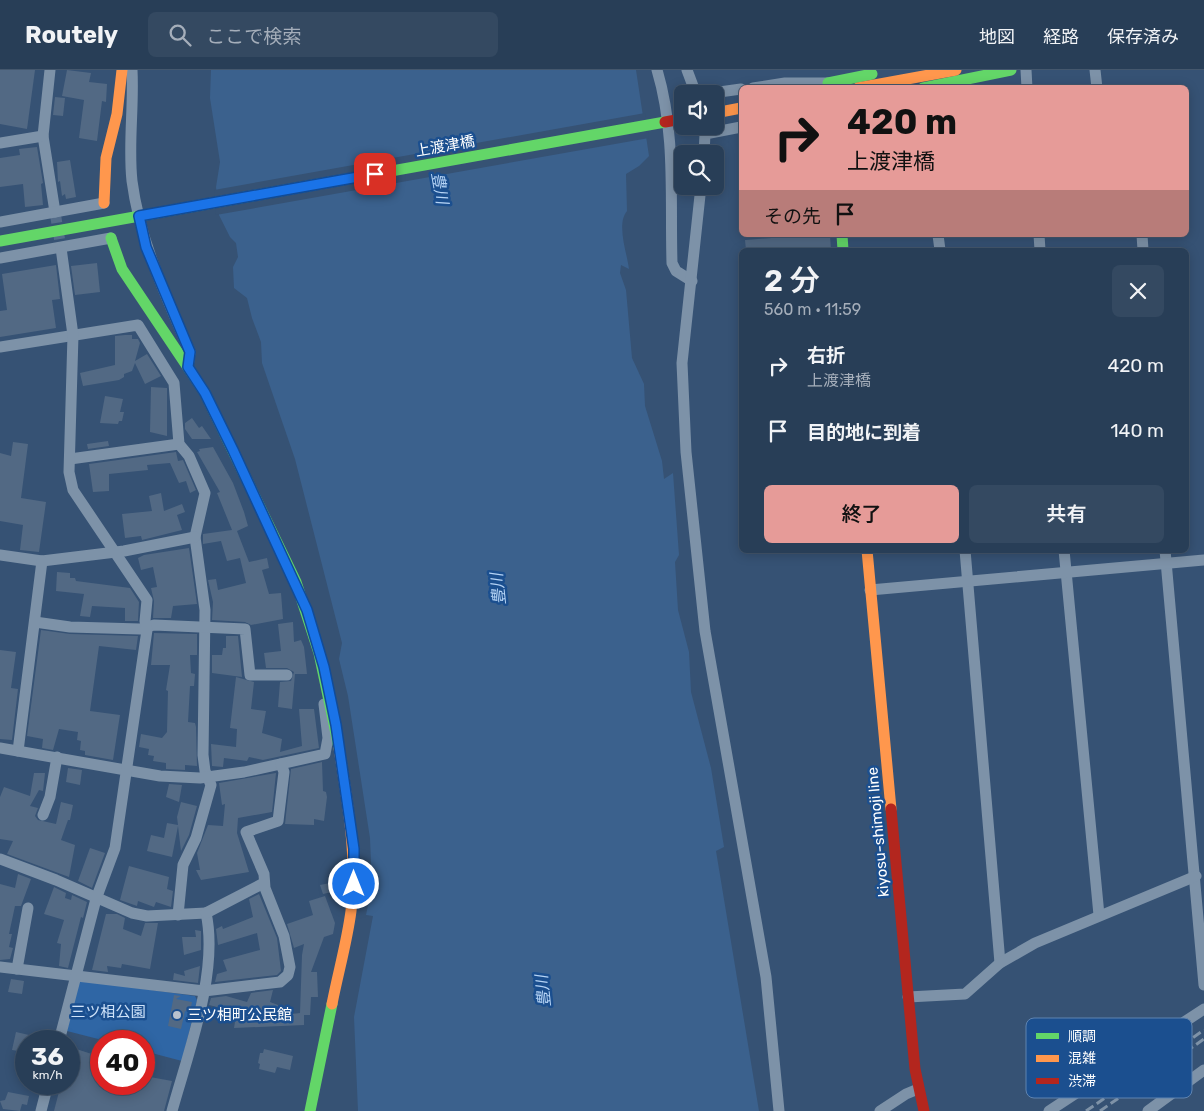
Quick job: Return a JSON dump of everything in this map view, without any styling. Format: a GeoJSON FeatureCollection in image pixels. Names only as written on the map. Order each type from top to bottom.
{"type":"FeatureCollection","features":[{"type":"Feature","properties":{"kind":"main road"},"geometry":{"type":"LineString","coordinates":[[104,202],[106,158],[117,114],[122,70]]}},
{"type":"Feature","properties":{"kind":"main road"},"geometry":{"type":"LineString","coordinates":[[826,70],[828,85],[895,70]]}},
{"type":"Feature","properties":{"kind":"main road"},"geometry":{"type":"LineString","coordinates":[[874,85],[956,70]]}},
{"type":"Feature","properties":{"kind":"main road"},"geometry":{"type":"LineString","coordinates":[[935,85],[1012,70]]}},
{"type":"Feature","properties":{"kind":"main road"},"geometry":{"type":"LineString","coordinates":[[724,111],[739,108]]}},
{"type":"Feature","properties":{"kind":"main road","name":"上渡津橋"},"geometry":{"type":"LineString","coordinates":[[0,241],[674,120]]}},
{"type":"Feature","properties":{"kind":"main road"},"geometry":{"type":"LineString","coordinates":[[111,238],[122,268],[205,393],[296,582],[307,610],[324,667],[336,725],[354,849],[354,884],[351,911],[310,1111]]}},
{"type":"Feature","properties":{"kind":"main road","name":"kiyosu-shimoji line"},"geometry":{"type":"LineString","coordinates":[[867,553],[908,997],[918,1090],[924,1111]]}},
{"type":"Feature","properties":{"kind":"street"},"geometry":{"type":"LineString","coordinates":[[50,70],[43,136],[55,212]]}},
{"type":"Feature","properties":{"kind":"street"},"geometry":{"type":"LineString","coordinates":[[132,70],[132,182],[141,216],[146,247],[190,352],[188,367]]}},
{"type":"Feature","properties":{"kind":"street"},"geometry":{"type":"LineString","coordinates":[[657,70],[663,88],[671,151],[672,263],[676,271],[692,281]]}},
{"type":"Feature","properties":{"kind":"street"},"geometry":{"type":"LineString","coordinates":[[687,70],[693,85]]}},
{"type":"Feature","properties":{"kind":"street"},"geometry":{"type":"LineString","coordinates":[[1026,70],[1027,85]]}},
{"type":"Feature","properties":{"kind":"street"},"geometry":{"type":"LineString","coordinates":[[1095,70],[1097,85]]}},
{"type":"Feature","properties":{"kind":"street"},"geometry":{"type":"LineString","coordinates":[[772,85],[785,83],[828,85]]}},
{"type":"Feature","properties":{"kind":"street"},"geometry":{"type":"LineString","coordinates":[[724,91],[739,89]]}},
{"type":"Feature","properties":{"kind":"street"},"geometry":{"type":"LineString","coordinates":[[704,145],[705,134],[739,127]]}},
{"type":"Feature","properties":{"kind":"street"},"geometry":{"type":"LineString","coordinates":[[0,143],[43,136]]}},
{"type":"Feature","properties":{"kind":"street"},"geometry":{"type":"LineString","coordinates":[[699,195],[692,281],[682,363],[687,462],[705,631],[766,977],[780,1111]]}},
{"type":"Feature","properties":{"kind":"street"},"geometry":{"type":"LineString","coordinates":[[0,222],[104,202]]}},
{"type":"Feature","properties":{"kind":"street"},"geometry":{"type":"LineString","coordinates":[[0,258],[111,238]]}},
{"type":"Feature","properties":{"kind":"street"},"geometry":{"type":"LineString","coordinates":[[61,248],[73,335],[69,472],[73,490],[147,600],[146,626],[115,848],[96,899],[62,1030]]}},
{"type":"Feature","properties":{"kind":"street"},"geometry":{"type":"LineString","coordinates":[[0,347],[138,325],[174,383],[179,444],[189,456],[206,493],[195,537],[206,628],[203,754],[211,785],[196,838],[183,865],[178,915]]}},
{"type":"Feature","properties":{"kind":"street"},"geometry":{"type":"LineString","coordinates":[[70,459],[179,444]]}},
{"type":"Feature","properties":{"kind":"street"},"geometry":{"type":"LineString","coordinates":[[0,555],[42,560],[114,552],[195,537]]}},
{"type":"Feature","properties":{"kind":"street"},"geometry":{"type":"LineString","coordinates":[[965,553],[1000,963]]}},
{"type":"Feature","properties":{"kind":"street"},"geometry":{"type":"LineString","coordinates":[[1064,553],[1099,914]]}},
{"type":"Feature","properties":{"kind":"street"},"geometry":{"type":"LineString","coordinates":[[1165,553],[1196,876],[1204,985]]}},
{"type":"Feature","properties":{"kind":"street"},"geometry":{"type":"LineString","coordinates":[[18,751],[42,560]]}},
{"type":"Feature","properties":{"kind":"street"},"geometry":{"type":"LineString","coordinates":[[870,590],[1204,560]]}},
{"type":"Feature","properties":{"kind":"street"},"geometry":{"type":"LineString","coordinates":[[35,622],[83,628],[140,629],[146,626],[245,629],[250,675],[288,675]]}},
{"type":"Feature","properties":{"kind":"street"},"geometry":{"type":"LineString","coordinates":[[0,748],[160,776],[208,778],[321,755],[328,749],[321,680],[324,667]]}},
{"type":"Feature","properties":{"kind":"street"},"geometry":{"type":"LineString","coordinates":[[44,815],[50,797],[57,757]]}},
{"type":"Feature","properties":{"kind":"street"},"geometry":{"type":"LineString","coordinates":[[0,967],[204,991],[280,982],[288,975],[290,967],[284,936],[264,883],[264,874],[246,832],[278,821],[284,772],[281,764]]}},
{"type":"Feature","properties":{"kind":"street"},"geometry":{"type":"LineString","coordinates":[[0,859],[56,880],[132,913],[147,916],[206,913],[264,883]]}},
{"type":"Feature","properties":{"kind":"street"},"geometry":{"type":"LineString","coordinates":[[908,997],[965,994],[1000,963],[1035,943],[1099,914],[1196,876]]}},
{"type":"Feature","properties":{"kind":"street"},"geometry":{"type":"LineString","coordinates":[[17,969],[28,908]]}},
{"type":"Feature","properties":{"kind":"street"},"geometry":{"type":"LineString","coordinates":[[172,1111],[204,991],[210,961],[210,938],[206,913]]}},
{"type":"Feature","properties":{"kind":"street"},"geometry":{"type":"LineString","coordinates":[[1190,1018],[1204,1009]]}},
{"type":"Feature","properties":{"kind":"street"},"geometry":{"type":"LineString","coordinates":[[1192,1079],[1204,1070]]}},
{"type":"Feature","properties":{"kind":"street"},"geometry":{"type":"LineString","coordinates":[[880,1111],[906,1094],[918,1090]]}},
{"type":"Feature","properties":{"kind":"street"},"geometry":{"type":"LineString","coordinates":[[41,1111],[45,1095]]}},
{"type":"Feature","properties":{"kind":"street"},"geometry":{"type":"LineString","coordinates":[[1049,1111],[1069,1098]]}},
{"type":"Feature","properties":{"kind":"street"},"geometry":{"type":"LineString","coordinates":[[1148,1111],[1166,1098]]}},
{"type":"Feature","properties":{"kind":"green space","name":"三ツ相公園"},"geometry":{"type":"Polygon","coordinates":[[[79,980],[195,996],[197,1000],[182,1061],[155,1054],[155,1030],[90,1030],[90,1037],[80,1034],[80,1030],[67,1030],[79,980]]]}},
{"type":"Feature","properties":{"kind":"water","name":"豊川"},"geometry":{"type":"Polygon","coordinates":[[[211,70],[636,70],[649,156],[639,166],[626,174],[627,211],[622,223],[622,231],[629,269],[621,265],[620,273],[626,290],[632,358],[644,384],[645,406],[662,461],[664,479],[673,473],[679,555],[675,562],[678,610],[689,652],[691,692],[711,768],[724,847],[716,851],[759,1111],[358,1111],[354,1017],[373,916],[366,915],[372,886],[370,838],[348,696],[339,659],[342,643],[295,459],[262,363],[261,342],[247,298],[234,288],[233,267],[238,257],[236,243],[230,237],[219,215],[216,187],[220,162],[210,98],[211,70]]]}},
{"type":"Feature","properties":{"kind":"pier"},"geometry":{"type":"Polygon","coordinates":[[[645,113],[649,138],[216,215],[214,190],[645,113]]]}},
{"type":"Feature","properties":{"kind":"building"},"geometry":{"type":"Polygon","coordinates":[[[0,70],[35,70],[27,129],[0,124],[0,70]]]}},
{"type":"Feature","properties":{"kind":"building"},"geometry":{"type":"Polygon","coordinates":[[[67,70],[91,73],[89,82],[107,84],[106,102],[102,101],[97,141],[79,138],[84,100],[62,96],[67,70]]]}},
{"type":"Feature","properties":{"kind":"building"},"geometry":{"type":"Polygon","coordinates":[[[55,97],[65,98],[63,116],[53,115],[55,97]]]}},
{"type":"Feature","properties":{"kind":"building"},"geometry":{"type":"Polygon","coordinates":[[[37,147],[43,183],[41,184],[43,205],[25,207],[23,184],[0,187],[0,158],[20,155],[19,149],[37,147]]]}},
{"type":"Feature","properties":{"kind":"building"},"geometry":{"type":"Polygon","coordinates":[[[70,160],[76,197],[66,199],[65,194],[62,196],[60,181],[58,182],[57,162],[70,160]]]}},
{"type":"Feature","properties":{"kind":"building"},"geometry":{"type":"Polygon","coordinates":[[[785,237],[830,237],[831,248],[746,248],[745,240],[785,237]]]}},
{"type":"Feature","properties":{"kind":"building"},"geometry":{"type":"Polygon","coordinates":[[[97,263],[100,292],[75,295],[71,266],[97,263]]]}},
{"type":"Feature","properties":{"kind":"building"},"geometry":{"type":"Polygon","coordinates":[[[56,265],[60,299],[52,300],[56,328],[0,337],[0,311],[7,310],[2,274],[56,265]]]}},
{"type":"Feature","properties":{"kind":"building"},"geometry":{"type":"Polygon","coordinates":[[[132,335],[132,339],[138,339],[140,343],[135,361],[147,354],[161,376],[145,384],[135,363],[132,371],[124,374],[124,377],[119,380],[83,386],[80,373],[115,365],[115,336],[132,335]]]}},
{"type":"Feature","properties":{"kind":"building"},"geometry":{"type":"Polygon","coordinates":[[[151,387],[167,388],[167,436],[150,432],[151,387]]]}},
{"type":"Feature","properties":{"kind":"building"},"geometry":{"type":"Polygon","coordinates":[[[105,396],[123,399],[120,412],[124,412],[122,421],[119,421],[118,424],[100,423],[105,396]]]}},
{"type":"Feature","properties":{"kind":"building"},"geometry":{"type":"Polygon","coordinates":[[[192,418],[199,428],[202,426],[211,439],[192,439],[185,429],[185,423],[192,418]]]}},
{"type":"Feature","properties":{"kind":"building"},"geometry":{"type":"Polygon","coordinates":[[[108,441],[109,446],[88,449],[87,444],[108,441]]]}},
{"type":"Feature","properties":{"kind":"building"},"geometry":{"type":"Polygon","coordinates":[[[13,442],[28,444],[21,498],[46,502],[39,552],[20,550],[23,525],[0,521],[0,453],[11,456],[13,442]]]}},
{"type":"Feature","properties":{"kind":"building"},"geometry":{"type":"Polygon","coordinates":[[[213,447],[233,483],[244,512],[248,526],[237,531],[249,562],[267,558],[269,568],[262,570],[269,594],[281,593],[283,619],[251,625],[245,622],[212,620],[213,602],[208,580],[216,579],[218,590],[246,583],[240,558],[227,561],[221,541],[203,544],[203,534],[232,530],[217,493],[220,492],[197,452],[200,451],[199,449],[213,447]]]}},
{"type":"Feature","properties":{"kind":"building"},"geometry":{"type":"Polygon","coordinates":[[[176,452],[178,461],[183,460],[196,490],[190,493],[186,481],[179,483],[170,463],[147,465],[148,470],[109,474],[109,491],[93,492],[89,464],[176,452]]]}},
{"type":"Feature","properties":{"kind":"building"},"geometry":{"type":"Polygon","coordinates":[[[161,493],[164,511],[182,504],[185,512],[177,515],[182,530],[142,540],[141,536],[125,538],[122,514],[152,511],[149,496],[161,493]]]}},
{"type":"Feature","properties":{"kind":"building"},"geometry":{"type":"Polygon","coordinates":[[[189,548],[197,604],[173,606],[171,618],[153,618],[154,601],[151,588],[157,587],[153,567],[141,570],[138,558],[144,555],[189,548]]]}},
{"type":"Feature","properties":{"kind":"building"},"geometry":{"type":"Polygon","coordinates":[[[57,572],[70,573],[70,578],[75,578],[76,581],[130,588],[139,602],[138,621],[125,621],[125,608],[92,606],[90,617],[80,616],[84,594],[56,591],[57,572]]]}},
{"type":"Feature","properties":{"kind":"building"},"geometry":{"type":"Polygon","coordinates":[[[293,622],[294,642],[301,640],[304,647],[307,674],[295,674],[292,709],[278,707],[280,682],[291,681],[294,672],[287,668],[266,668],[264,653],[281,651],[278,624],[293,622]]]}},
{"type":"Feature","properties":{"kind":"building"},"geometry":{"type":"Polygon","coordinates":[[[41,630],[70,634],[138,636],[136,650],[99,646],[90,711],[120,715],[113,760],[85,755],[85,751],[80,750],[81,741],[77,740],[78,732],[59,729],[53,750],[42,748],[43,739],[27,736],[41,630]]]}},
{"type":"Feature","properties":{"kind":"building"},"geometry":{"type":"Polygon","coordinates":[[[154,633],[197,634],[197,655],[190,655],[191,673],[195,674],[194,686],[190,686],[188,722],[195,723],[196,727],[197,766],[185,765],[185,770],[166,769],[166,763],[153,761],[154,756],[148,755],[149,749],[139,747],[141,734],[162,738],[167,732],[168,691],[166,690],[170,665],[151,665],[154,633]]]}},
{"type":"Feature","properties":{"kind":"building"},"geometry":{"type":"Polygon","coordinates":[[[226,636],[238,636],[242,677],[212,673],[212,655],[222,655],[223,648],[226,648],[226,636]]]}},
{"type":"Feature","properties":{"kind":"building"},"geometry":{"type":"Polygon","coordinates":[[[0,650],[16,652],[11,688],[18,689],[12,740],[0,739],[0,650]]]}},
{"type":"Feature","properties":{"kind":"building"},"geometry":{"type":"Polygon","coordinates":[[[236,677],[254,682],[251,709],[266,711],[262,733],[282,739],[280,752],[302,746],[299,709],[314,709],[319,748],[263,760],[249,757],[247,761],[224,758],[223,767],[212,766],[211,744],[236,747],[237,729],[230,728],[236,677]]]}},
{"type":"Feature","properties":{"kind":"building"},"geometry":{"type":"Polygon","coordinates":[[[322,762],[323,791],[326,792],[327,797],[324,821],[314,819],[314,825],[285,824],[291,769],[322,762]]]}},
{"type":"Feature","properties":{"kind":"building"},"geometry":{"type":"Polygon","coordinates":[[[68,768],[82,770],[80,785],[66,782],[68,768]]]}},
{"type":"Feature","properties":{"kind":"building"},"geometry":{"type":"Polygon","coordinates":[[[34,773],[45,773],[43,791],[39,790],[30,806],[38,808],[35,816],[38,820],[56,824],[61,802],[73,805],[70,820],[68,820],[61,840],[75,845],[69,877],[7,854],[13,841],[0,839],[0,797],[4,787],[30,796],[34,773]]]}},
{"type":"Feature","properties":{"kind":"building"},"geometry":{"type":"Polygon","coordinates":[[[276,773],[272,812],[238,818],[237,833],[249,872],[201,880],[196,870],[200,870],[197,853],[208,825],[223,826],[225,804],[222,805],[219,783],[276,773]]]}},
{"type":"Feature","properties":{"kind":"building"},"geometry":{"type":"Polygon","coordinates":[[[169,784],[182,785],[179,802],[166,797],[169,784]]]}},
{"type":"Feature","properties":{"kind":"building"},"geometry":{"type":"Polygon","coordinates":[[[181,802],[197,806],[189,835],[181,851],[178,826],[172,857],[147,851],[151,835],[164,838],[167,823],[178,825],[177,817],[181,802]]]}},
{"type":"Feature","properties":{"kind":"building"},"geometry":{"type":"Polygon","coordinates":[[[90,848],[105,853],[92,888],[78,881],[90,848]]]}},
{"type":"Feature","properties":{"kind":"building"},"geometry":{"type":"Polygon","coordinates":[[[129,866],[169,877],[167,889],[173,891],[171,907],[156,902],[154,907],[138,901],[137,906],[120,900],[129,866]]]}},
{"type":"Feature","properties":{"kind":"building"},"geometry":{"type":"Polygon","coordinates":[[[18,874],[31,879],[21,906],[15,906],[9,934],[12,934],[9,947],[13,948],[10,959],[0,960],[0,884],[15,888],[18,874]]]}},
{"type":"Feature","properties":{"kind":"building"},"geometry":{"type":"Polygon","coordinates":[[[330,883],[332,892],[323,894],[320,885],[330,883]]]}},
{"type":"Feature","properties":{"kind":"building"},"geometry":{"type":"Polygon","coordinates":[[[54,887],[66,893],[65,898],[71,900],[72,895],[87,902],[83,918],[81,917],[68,968],[59,966],[61,944],[57,943],[64,920],[44,914],[54,887]]]}},
{"type":"Feature","properties":{"kind":"building"},"geometry":{"type":"Polygon","coordinates":[[[259,894],[277,938],[281,971],[277,975],[215,982],[217,974],[227,971],[223,960],[260,950],[257,933],[218,945],[216,929],[222,926],[223,929],[253,917],[249,899],[259,894]]]}},
{"type":"Feature","properties":{"kind":"building"},"geometry":{"type":"Polygon","coordinates":[[[325,896],[335,923],[333,934],[324,937],[311,972],[317,972],[318,997],[311,997],[310,1015],[304,1015],[304,1025],[234,1028],[235,1022],[226,1021],[227,1017],[220,1015],[221,1008],[209,1005],[211,998],[226,996],[247,1002],[251,993],[273,990],[270,1002],[278,1005],[275,1016],[300,1013],[304,944],[294,948],[287,924],[313,915],[309,901],[325,896]]]}},
{"type":"Feature","properties":{"kind":"building"},"geometry":{"type":"Polygon","coordinates":[[[106,914],[117,914],[125,918],[123,929],[141,936],[145,923],[158,923],[150,969],[122,964],[121,968],[107,966],[108,972],[92,970],[106,914]]]}},
{"type":"Feature","properties":{"kind":"building"},"geometry":{"type":"Polygon","coordinates":[[[195,930],[201,931],[201,950],[184,955],[182,937],[196,937],[195,930]]]}},
{"type":"Feature","properties":{"kind":"building"},"geometry":{"type":"Polygon","coordinates":[[[200,966],[198,983],[173,980],[174,973],[185,976],[184,971],[200,966]]]}},
{"type":"Feature","properties":{"kind":"building"},"geometry":{"type":"Polygon","coordinates":[[[11,979],[24,981],[22,994],[8,992],[11,979]]]}},
{"type":"Feature","properties":{"kind":"building","name":"三ツ相町公民館"},"geometry":{"type":"Polygon","coordinates":[[[174,995],[181,996],[176,999],[192,1002],[190,1012],[185,1011],[181,1029],[168,1026],[174,995]]]}},
{"type":"Feature","properties":{"kind":"building"},"geometry":{"type":"Polygon","coordinates":[[[15,1036],[15,1050],[12,1050],[15,1036]]]}},
{"type":"Feature","properties":{"kind":"building"},"geometry":{"type":"Polygon","coordinates":[[[264,1049],[293,1056],[290,1070],[277,1067],[275,1073],[259,1069],[260,1053],[263,1053],[264,1049]]]}},
{"type":"Feature","properties":{"kind":"building"},"geometry":{"type":"Polygon","coordinates":[[[80,1050],[90,1053],[90,1095],[155,1095],[155,1078],[172,1081],[164,1111],[54,1111],[58,1095],[80,1095],[80,1050]]]}},
{"type":"Feature","properties":{"kind":"building"},"geometry":{"type":"Polygon","coordinates":[[[8,1092],[15,1093],[15,1095],[29,1096],[27,1105],[22,1104],[20,1111],[3,1109],[0,1101],[5,1100],[8,1092]]]}},
{"type":"Feature","properties":{"kind":"tunnel"},"geometry":{"type":"LineString","coordinates":[[55,212],[61,248]]}},
{"type":"Feature","properties":{"kind":"railway"},"geometry":{"type":"LineString","coordinates":[[1192,1038],[1204,1030]]}},
{"type":"Feature","properties":{"kind":"railway"},"geometry":{"type":"LineString","coordinates":[[1192,1047],[1204,1039]]}},
{"type":"Feature","properties":{"kind":"railway"},"geometry":{"type":"LineString","coordinates":[[1086,1111],[1105,1098]]}},
{"type":"Feature","properties":{"kind":"railway"},"geometry":{"type":"LineString","coordinates":[[1100,1111],[1119,1098]]}},
{"type":"Feature","properties":{"kind":"traffic: fast"},"geometry":{"type":"LineString","coordinates":[[938,85],[1011,70]]}},
{"type":"Feature","properties":{"kind":"traffic: fast"},"geometry":{"type":"LineString","coordinates":[[828,83],[872,74]]}},
{"type":"Feature","properties":{"kind":"traffic: fast"},"geometry":{"type":"LineString","coordinates":[[0,241],[665,122]]}},
{"type":"Feature","properties":{"kind":"traffic: fast"},"geometry":{"type":"LineString","coordinates":[[842,237],[843,248]]}},
{"type":"Feature","properties":{"kind":"traffic: fast"},"geometry":{"type":"LineString","coordinates":[[111,238],[122,269],[205,393],[296,582],[319,653],[339,748]]}},
{"type":"Feature","properties":{"kind":"traffic: fast"},"geometry":{"type":"LineString","coordinates":[[310,1111],[332,1004]]}},
{"type":"Feature","properties":{"kind":"traffic: slow"},"geometry":{"type":"LineString","coordinates":[[104,203],[106,158],[117,114],[122,70]]}},
{"type":"Feature","properties":{"kind":"traffic: slow"},"geometry":{"type":"LineString","coordinates":[[874,85],[956,70]]}},
{"type":"Feature","properties":{"kind":"traffic: slow"},"geometry":{"type":"LineString","coordinates":[[724,111],[739,108]]}},
{"type":"Feature","properties":{"kind":"traffic: slow"},"geometry":{"type":"LineString","coordinates":[[867,553],[891,809]]}},
{"type":"Feature","properties":{"kind":"traffic: slow"},"geometry":{"type":"LineString","coordinates":[[332,1004],[347,934],[353,891],[351,829],[339,748]]}},
{"type":"Feature","properties":{"kind":"traffic: jam"},"geometry":{"type":"LineString","coordinates":[[665,122],[674,120]]}},
{"type":"Feature","properties":{"kind":"traffic: jam"},"geometry":{"type":"LineString","coordinates":[[891,809],[915,1069],[924,1111]]}},
{"type":"Feature","properties":{"kind":"place","name":"三ツ相町公民館"},"geometry":{"type":"Point","coordinates":[177,1015]}},
{"type":"Feature","properties":{"kind":"route"},"geometry":{"type":"LineString","coordinates":[[354,884],[354,849],[336,725],[324,667],[307,610],[296,582],[233,450],[205,393],[188,367],[190,352],[146,247],[139,216],[375,174]]}}]}
